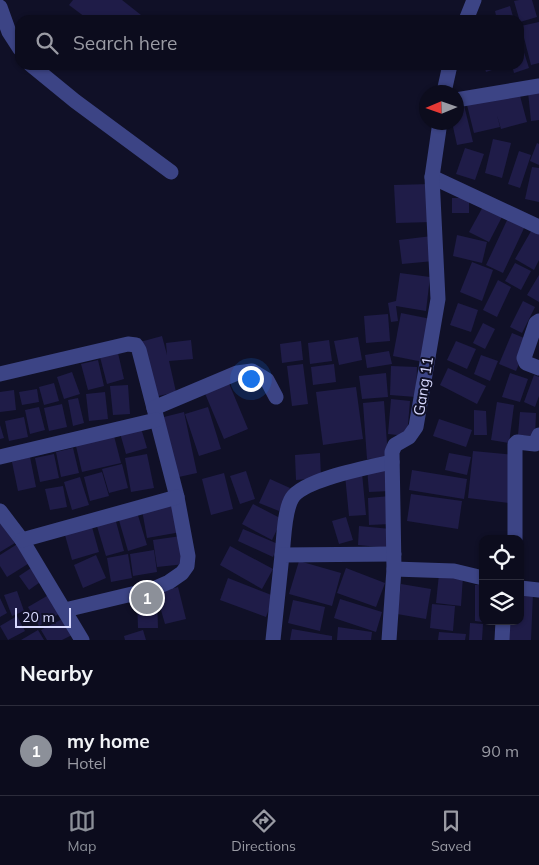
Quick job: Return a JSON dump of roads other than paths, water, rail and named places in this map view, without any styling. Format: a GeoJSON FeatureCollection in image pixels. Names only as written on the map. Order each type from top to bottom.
{"type":"FeatureCollection","features":[{"type":"Feature","properties":{"kind":"street"},"geometry":{"type":"LineString","coordinates":[[468,15],[473,2]]}},
{"type":"Feature","properties":{"kind":"street"},"geometry":{"type":"LineString","coordinates":[[0,7],[9,32],[15,42]]}},
{"type":"Feature","properties":{"kind":"street"},"geometry":{"type":"LineString","coordinates":[[37,70],[75,101],[171,172]]}},
{"type":"Feature","properties":{"kind":"street"},"geometry":{"type":"LineString","coordinates":[[446,85],[449,70]]}},
{"type":"Feature","properties":{"kind":"street"},"geometry":{"type":"LineString","coordinates":[[464,99],[539,86]]}},
{"type":"Feature","properties":{"kind":"street","name":"Gang 11"},"geometry":{"type":"LineString","coordinates":[[389,640],[394,562],[392,462],[395,446],[409,437],[416,428],[438,299],[432,177],[439,130]]}},
{"type":"Feature","properties":{"kind":"street"},"geometry":{"type":"LineString","coordinates":[[432,177],[539,227]]}},
{"type":"Feature","properties":{"kind":"street"},"geometry":{"type":"LineString","coordinates":[[539,321],[536,323],[524,358],[526,363],[539,368]]}},
{"type":"Feature","properties":{"kind":"street"},"geometry":{"type":"LineString","coordinates":[[0,374],[128,344],[136,345],[139,350],[177,497],[188,556],[186,566],[182,573],[169,582],[153,589],[65,610]]}},
{"type":"Feature","properties":{"kind":"street"},"geometry":{"type":"LineString","coordinates":[[0,457],[155,414],[237,373],[252,371],[267,380],[276,397]]}},
{"type":"Feature","properties":{"kind":"street"},"geometry":{"type":"LineString","coordinates":[[515,535],[515,444],[517,442],[535,444],[539,435]]}},
{"type":"Feature","properties":{"kind":"street"},"geometry":{"type":"LineString","coordinates":[[273,640],[288,507],[292,497],[300,490],[337,475],[392,462]]}},
{"type":"Feature","properties":{"kind":"street"},"geometry":{"type":"LineString","coordinates":[[22,540],[177,497]]}},
{"type":"Feature","properties":{"kind":"street"},"geometry":{"type":"LineString","coordinates":[[0,511],[22,540],[82,640]]}},
{"type":"Feature","properties":{"kind":"street"},"geometry":{"type":"LineString","coordinates":[[282,555],[394,562],[454,571],[479,577]]}},
{"type":"Feature","properties":{"kind":"street"},"geometry":{"type":"LineString","coordinates":[[524,588],[539,590]]}},
{"type":"Feature","properties":{"kind":"street"},"geometry":{"type":"LineString","coordinates":[[502,640],[503,625]]}},
{"type":"Feature","properties":{"kind":"place","name":"my home"},"geometry":{"type":"Point","coordinates":[147,598]}}]}
